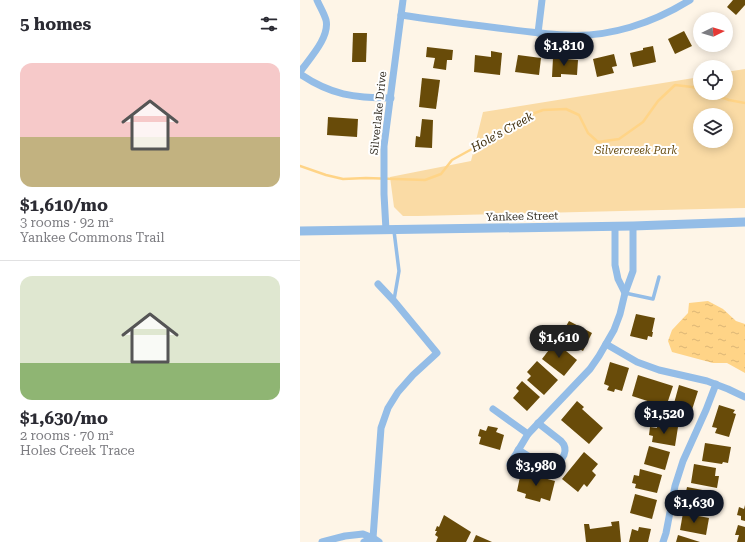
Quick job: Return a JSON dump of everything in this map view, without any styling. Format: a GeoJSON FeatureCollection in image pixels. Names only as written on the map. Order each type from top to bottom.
{"type":"FeatureCollection","features":[{"type":"Feature","properties":{"kind":"street"},"geometry":{"type":"LineString","coordinates":[[317,0],[325,16],[325,34],[300,73],[310,81],[341,94],[355,97],[391,98]]}},
{"type":"Feature","properties":{"kind":"street","name":"Silverlake Drive"},"geometry":{"type":"LineString","coordinates":[[390,230],[384,190],[384,146],[403,0]]}},
{"type":"Feature","properties":{"kind":"street"},"geometry":{"type":"LineString","coordinates":[[538,33],[542,0]]}},
{"type":"Feature","properties":{"kind":"street"},"geometry":{"type":"LineString","coordinates":[[401,15],[566,36],[620,30],[654,19],[676,9],[690,0]]}},
{"type":"Feature","properties":{"kind":"street","name":"Yankee Street"},"geometry":{"type":"LineString","coordinates":[[300,232],[633,226],[745,222]]}},
{"type":"Feature","properties":{"kind":"street"},"geometry":{"type":"LineString","coordinates":[[615,226],[615,265],[618,279],[625,293]]}},
{"type":"Feature","properties":{"kind":"street"},"geometry":{"type":"LineString","coordinates":[[510,464],[528,434],[590,369],[614,330],[633,271],[633,226]]}},
{"type":"Feature","properties":{"kind":"street"},"geometry":{"type":"LineString","coordinates":[[376,540],[381,428],[388,408],[398,392],[413,375],[437,353],[378,284]]}},
{"type":"Feature","properties":{"kind":"street"},"geometry":{"type":"LineString","coordinates":[[606,344],[637,362],[649,367],[716,384],[745,398]]}},
{"type":"Feature","properties":{"kind":"street"},"geometry":{"type":"LineString","coordinates":[[663,542],[673,494],[683,461],[716,384]]}},
{"type":"Feature","properties":{"kind":"street"},"geometry":{"type":"LineString","coordinates":[[493,409],[528,434]]}},
{"type":"Feature","properties":{"kind":"street"},"geometry":{"type":"LineString","coordinates":[[518,450],[546,467],[558,464],[564,455],[564,444],[538,423]]}},
{"type":"Feature","properties":{"kind":"street"},"geometry":{"type":"LineString","coordinates":[[322,542],[345,536],[363,534],[376,540]]}},
{"type":"Feature","properties":{"kind":"street"},"geometry":{"type":"LineString","coordinates":[[364,542],[376,540]]}},
{"type":"Feature","properties":{"kind":"lane"},"geometry":{"type":"LineString","coordinates":[[390,230],[398,271],[394,301]]}},
{"type":"Feature","properties":{"kind":"lane"},"geometry":{"type":"LineString","coordinates":[[625,293],[653,299],[659,277]]}},
{"type":"Feature","properties":{"kind":"green space","name":"Silvercreek Park"},"geometry":{"type":"Polygon","coordinates":[[[745,69],[745,208],[403,216],[394,207],[390,177],[471,161],[483,112],[693,78],[693,100],[733,100],[733,71],[745,69]]]}},
{"type":"Feature","properties":{"kind":"water"},"geometry":{"type":"Polygon","coordinates":[[[708,301],[723,309],[736,321],[745,324],[745,373],[727,363],[713,363],[672,352],[668,341],[672,330],[688,313],[689,303],[708,301]]]}},
{"type":"Feature","properties":{"kind":"building"},"geometry":{"type":"Polygon","coordinates":[[[733,0],[745,0],[745,5],[736,15],[727,7],[733,0]]]}},
{"type":"Feature","properties":{"kind":"building"},"geometry":{"type":"Polygon","coordinates":[[[684,31],[692,46],[675,54],[668,39],[684,31]]]}},
{"type":"Feature","properties":{"kind":"building"},"geometry":{"type":"Polygon","coordinates":[[[353,33],[367,33],[366,62],[352,62],[353,33]]]}},
{"type":"Feature","properties":{"kind":"building"},"geometry":{"type":"Polygon","coordinates":[[[653,46],[656,62],[633,67],[630,53],[653,46]]]}},
{"type":"Feature","properties":{"kind":"building"},"geometry":{"type":"Polygon","coordinates":[[[427,47],[453,50],[452,60],[447,60],[446,70],[433,68],[435,58],[426,57],[427,47]]]}},
{"type":"Feature","properties":{"kind":"building"},"geometry":{"type":"Polygon","coordinates":[[[491,51],[502,53],[500,75],[474,72],[475,55],[491,57],[491,51]]]}},
{"type":"Feature","properties":{"kind":"building"},"geometry":{"type":"Polygon","coordinates":[[[614,54],[617,66],[612,67],[614,73],[597,77],[593,59],[614,54]]]}},
{"type":"Feature","properties":{"kind":"building"},"geometry":{"type":"Polygon","coordinates":[[[518,55],[541,58],[539,75],[515,72],[518,55]]]}},
{"type":"Feature","properties":{"kind":"building"},"geometry":{"type":"Polygon","coordinates":[[[553,58],[578,60],[577,75],[561,74],[561,77],[552,77],[553,58]]]}},
{"type":"Feature","properties":{"kind":"building"},"geometry":{"type":"Polygon","coordinates":[[[422,78],[440,80],[436,109],[419,107],[422,78]]]}},
{"type":"Feature","properties":{"kind":"building"},"geometry":{"type":"Polygon","coordinates":[[[328,117],[358,119],[357,137],[327,135],[328,117]]]}},
{"type":"Feature","properties":{"kind":"building"},"geometry":{"type":"Polygon","coordinates":[[[422,119],[433,120],[432,148],[415,147],[416,136],[420,137],[422,119]]]}},
{"type":"Feature","properties":{"kind":"building"},"geometry":{"type":"Polygon","coordinates":[[[636,314],[655,318],[652,337],[648,336],[647,340],[630,336],[636,314]]]}},
{"type":"Feature","properties":{"kind":"building"},"geometry":{"type":"Polygon","coordinates":[[[569,321],[592,333],[583,351],[563,340],[566,335],[562,333],[569,321]]]}},
{"type":"Feature","properties":{"kind":"building"},"geometry":{"type":"Polygon","coordinates":[[[555,342],[577,360],[564,376],[542,359],[555,342]]]}},
{"type":"Feature","properties":{"kind":"building"},"geometry":{"type":"Polygon","coordinates":[[[537,361],[558,380],[544,395],[527,380],[531,376],[527,372],[537,361]]]}},
{"type":"Feature","properties":{"kind":"building"},"geometry":{"type":"Polygon","coordinates":[[[610,362],[629,368],[622,391],[615,389],[614,392],[607,390],[609,386],[604,384],[610,362]]]}},
{"type":"Feature","properties":{"kind":"building"},"geometry":{"type":"Polygon","coordinates":[[[638,375],[673,386],[666,407],[632,396],[638,375]]]}},
{"type":"Feature","properties":{"kind":"building"},"geometry":{"type":"Polygon","coordinates":[[[522,381],[540,397],[527,411],[513,398],[519,391],[516,388],[522,381]]]}},
{"type":"Feature","properties":{"kind":"building"},"geometry":{"type":"Polygon","coordinates":[[[679,385],[698,391],[690,416],[684,414],[685,410],[673,407],[679,385]]]}},
{"type":"Feature","properties":{"kind":"building"},"geometry":{"type":"Polygon","coordinates":[[[577,401],[584,407],[582,409],[603,428],[589,444],[561,420],[577,401]]]}},
{"type":"Feature","properties":{"kind":"building"},"geometry":{"type":"Polygon","coordinates":[[[719,405],[735,410],[733,413],[736,414],[729,437],[715,433],[717,428],[712,427],[719,405]]]}},
{"type":"Feature","properties":{"kind":"building"},"geometry":{"type":"Polygon","coordinates":[[[657,424],[678,427],[675,446],[652,442],[653,436],[649,435],[650,427],[657,428],[657,424]]]}},
{"type":"Feature","properties":{"kind":"building"},"geometry":{"type":"Polygon","coordinates":[[[488,426],[498,428],[496,432],[504,435],[500,450],[479,444],[481,437],[478,436],[480,429],[486,431],[488,426]]]}},
{"type":"Feature","properties":{"kind":"building"},"geometry":{"type":"Polygon","coordinates":[[[705,443],[731,447],[728,463],[723,462],[722,464],[702,461],[705,443]]]}},
{"type":"Feature","properties":{"kind":"building"},"geometry":{"type":"Polygon","coordinates":[[[649,446],[670,452],[665,470],[644,464],[649,446]]]}},
{"type":"Feature","properties":{"kind":"building"},"geometry":{"type":"Polygon","coordinates":[[[584,452],[598,464],[592,471],[596,475],[587,487],[584,484],[578,492],[562,479],[584,452]]]}},
{"type":"Feature","properties":{"kind":"building"},"geometry":{"type":"Polygon","coordinates":[[[694,464],[716,468],[715,476],[719,476],[717,488],[691,483],[694,464]]]}},
{"type":"Feature","properties":{"kind":"building"},"geometry":{"type":"Polygon","coordinates":[[[640,469],[662,475],[657,493],[635,488],[636,484],[632,483],[634,475],[639,476],[640,469]]]}},
{"type":"Feature","properties":{"kind":"building"},"geometry":{"type":"Polygon","coordinates":[[[521,472],[555,481],[550,501],[541,498],[540,502],[525,498],[526,494],[517,491],[521,472]]]}},
{"type":"Feature","properties":{"kind":"building"},"geometry":{"type":"Polygon","coordinates":[[[687,487],[713,492],[709,511],[683,506],[687,487]]]}},
{"type":"Feature","properties":{"kind":"building"},"geometry":{"type":"Polygon","coordinates":[[[635,494],[657,500],[652,519],[630,513],[635,494]]]}},
{"type":"Feature","properties":{"kind":"building"},"geometry":{"type":"Polygon","coordinates":[[[745,505],[745,521],[741,520],[741,516],[737,515],[739,507],[744,509],[745,505]]]}},
{"type":"Feature","properties":{"kind":"building"},"geometry":{"type":"Polygon","coordinates":[[[683,513],[709,518],[706,535],[680,530],[683,513]]]}},
{"type":"Feature","properties":{"kind":"building"},"geometry":{"type":"Polygon","coordinates":[[[444,515],[471,532],[466,542],[436,542],[438,537],[435,535],[437,531],[435,531],[437,526],[439,527],[444,515]]]}},
{"type":"Feature","properties":{"kind":"building"},"geometry":{"type":"Polygon","coordinates":[[[619,521],[621,542],[586,542],[584,524],[589,524],[590,529],[612,526],[611,522],[619,521]]]}},
{"type":"Feature","properties":{"kind":"building"},"geometry":{"type":"Polygon","coordinates":[[[738,525],[745,527],[745,542],[737,542],[739,535],[735,535],[738,525]]]}},
{"type":"Feature","properties":{"kind":"building"},"geometry":{"type":"Polygon","coordinates":[[[639,527],[651,529],[648,542],[629,542],[632,529],[638,531],[639,527]]]}},
{"type":"Feature","properties":{"kind":"building"},"geometry":{"type":"Polygon","coordinates":[[[476,535],[492,542],[473,542],[476,535]]]}},
{"type":"Feature","properties":{"kind":"building"},"geometry":{"type":"Polygon","coordinates":[[[678,535],[700,542],[676,542],[678,535]]]}},
{"type":"Feature","properties":{"kind":"waterway","name":"Hole's Creek"},"geometry":{"type":"LineString","coordinates":[[300,166],[343,179],[366,178],[425,180],[441,174],[452,160],[481,144],[521,118],[543,110],[566,109],[579,115],[588,133],[598,142],[619,139],[643,122],[658,101],[675,85],[693,87]]}},
{"type":"Feature","properties":{"kind":"waterway","name":"Hole's Creek"},"geometry":{"type":"LineString","coordinates":[[729,100],[745,103]]}}]}
